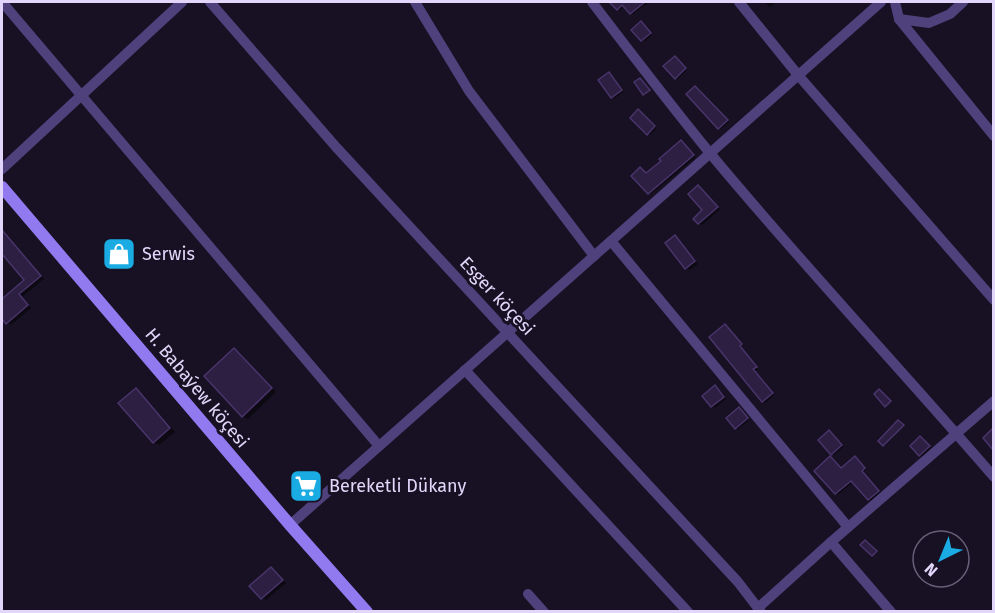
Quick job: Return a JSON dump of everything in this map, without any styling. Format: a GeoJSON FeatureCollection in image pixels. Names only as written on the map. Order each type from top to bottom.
{"type":"FeatureCollection","features":[{"type":"Feature","properties":{"kind":"street"},"geometry":{"type":"LineString","coordinates":[[2,2],[379,446]]}},
{"type":"Feature","properties":{"kind":"street"},"geometry":{"type":"LineString","coordinates":[[2,169],[182,2]]}},
{"type":"Feature","properties":{"kind":"street","name":"Esger köçesi"},"geometry":{"type":"LineString","coordinates":[[210,2],[336,147],[738,582],[759,610]]}},
{"type":"Feature","properties":{"kind":"street"},"geometry":{"type":"LineString","coordinates":[[415,2],[470,91],[594,256]]}},
{"type":"Feature","properties":{"kind":"street"},"geometry":{"type":"LineString","coordinates":[[592,2],[710,153],[852,319],[993,477]]}},
{"type":"Feature","properties":{"kind":"street"},"geometry":{"type":"LineString","coordinates":[[740,2],[798,75],[993,300]]}},
{"type":"Feature","properties":{"kind":"street"},"geometry":{"type":"LineString","coordinates":[[290,525],[881,2]]}},
{"type":"Feature","properties":{"kind":"street"},"geometry":{"type":"LineString","coordinates":[[895,2],[899,19],[993,136]]}},
{"type":"Feature","properties":{"kind":"street"},"geometry":{"type":"LineString","coordinates":[[899,19],[929,23],[950,14],[963,2]]}},
{"type":"Feature","properties":{"kind":"street","name":"H. Babaýew köçesi"},"geometry":{"type":"LineString","coordinates":[[2,187],[367,612]]}},
{"type":"Feature","properties":{"kind":"street"},"geometry":{"type":"LineString","coordinates":[[611,241],[848,527]]}},
{"type":"Feature","properties":{"kind":"street"},"geometry":{"type":"LineString","coordinates":[[465,370],[688,612]]}},
{"type":"Feature","properties":{"kind":"street"},"geometry":{"type":"LineString","coordinates":[[759,610],[831,542],[993,401]]}},
{"type":"Feature","properties":{"kind":"street"},"geometry":{"type":"LineString","coordinates":[[831,542],[891,612]]}},
{"type":"Feature","properties":{"kind":"street"},"geometry":{"type":"LineString","coordinates":[[528,594],[544,612]]}},
{"type":"Feature","properties":{"kind":"building"},"geometry":{"type":"Polygon","coordinates":[[[609,2],[645,2],[630,14],[622,5],[617,10],[609,2]]]}},
{"type":"Feature","properties":{"kind":"building"},"geometry":{"type":"Polygon","coordinates":[[[641,21],[651,33],[641,41],[631,30],[641,21]]]}},
{"type":"Feature","properties":{"kind":"building"},"geometry":{"type":"Polygon","coordinates":[[[675,56],[686,68],[675,79],[663,66],[675,56]]]}},
{"type":"Feature","properties":{"kind":"building"},"geometry":{"type":"Polygon","coordinates":[[[609,72],[622,90],[611,98],[598,80],[609,72]]]}},
{"type":"Feature","properties":{"kind":"building"},"geometry":{"type":"Polygon","coordinates":[[[640,78],[650,90],[643,95],[634,82],[640,78]]]}},
{"type":"Feature","properties":{"kind":"building"},"geometry":{"type":"Polygon","coordinates":[[[695,86],[728,120],[718,129],[686,94],[695,86]]]}},
{"type":"Feature","properties":{"kind":"building"},"geometry":{"type":"Polygon","coordinates":[[[638,109],[655,126],[647,135],[630,118],[638,109]]]}},
{"type":"Feature","properties":{"kind":"building"},"geometry":{"type":"Polygon","coordinates":[[[681,140],[694,155],[648,194],[631,176],[640,167],[646,173],[681,140]]]}},
{"type":"Feature","properties":{"kind":"building"},"geometry":{"type":"Polygon","coordinates":[[[698,185],[718,207],[698,224],[693,219],[702,210],[688,194],[698,185]]]}},
{"type":"Feature","properties":{"kind":"building"},"geometry":{"type":"Polygon","coordinates":[[[2,230],[41,276],[19,294],[28,305],[6,324],[2,319],[2,299],[24,280],[2,254],[2,230]]]}},
{"type":"Feature","properties":{"kind":"building"},"geometry":{"type":"Polygon","coordinates":[[[675,235],[695,261],[685,269],[665,243],[675,235]]]}},
{"type":"Feature","properties":{"kind":"building"},"geometry":{"type":"Polygon","coordinates":[[[725,324],[757,367],[753,369],[773,393],[762,402],[709,337],[725,324]]]}},
{"type":"Feature","properties":{"kind":"building"},"geometry":{"type":"Polygon","coordinates":[[[234,348],[272,388],[242,417],[204,376],[234,348]]]}},
{"type":"Feature","properties":{"kind":"building"},"geometry":{"type":"Polygon","coordinates":[[[715,385],[724,397],[711,407],[702,396],[715,385]]]}},
{"type":"Feature","properties":{"kind":"building"},"geometry":{"type":"Polygon","coordinates":[[[136,388],[170,428],[153,443],[118,403],[136,388]]]}},
{"type":"Feature","properties":{"kind":"building"},"geometry":{"type":"Polygon","coordinates":[[[879,389],[891,401],[885,407],[874,394],[879,389]]]}},
{"type":"Feature","properties":{"kind":"building"},"geometry":{"type":"Polygon","coordinates":[[[739,407],[748,418],[735,429],[726,418],[739,407]]]}},
{"type":"Feature","properties":{"kind":"building"},"geometry":{"type":"Polygon","coordinates":[[[898,420],[904,425],[883,446],[878,441],[898,420]]]}},
{"type":"Feature","properties":{"kind":"building"},"geometry":{"type":"Polygon","coordinates":[[[993,428],[993,450],[983,438],[993,428]]]}},
{"type":"Feature","properties":{"kind":"building"},"geometry":{"type":"Polygon","coordinates":[[[829,430],[842,445],[831,455],[818,440],[829,430]]]}},
{"type":"Feature","properties":{"kind":"building"},"geometry":{"type":"Polygon","coordinates":[[[920,436],[930,446],[919,456],[910,446],[920,436]]]}},
{"type":"Feature","properties":{"kind":"building"},"geometry":{"type":"Polygon","coordinates":[[[830,456],[841,468],[855,456],[865,468],[862,471],[879,491],[868,500],[851,481],[835,494],[814,471],[830,456]]]}},
{"type":"Feature","properties":{"kind":"building"},"geometry":{"type":"Polygon","coordinates":[[[865,540],[877,551],[872,556],[860,545],[865,540]]]}},
{"type":"Feature","properties":{"kind":"building"},"geometry":{"type":"Polygon","coordinates":[[[271,567],[283,580],[261,599],[249,586],[271,567]]]}},
{"type":"Feature","properties":{"kind":"place","name":"Serwis"},"geometry":{"type":"Point","coordinates":[119,254]}},
{"type":"Feature","properties":{"kind":"place","name":"Bereketli Dükany"},"geometry":{"type":"Point","coordinates":[306,486]}}]}
